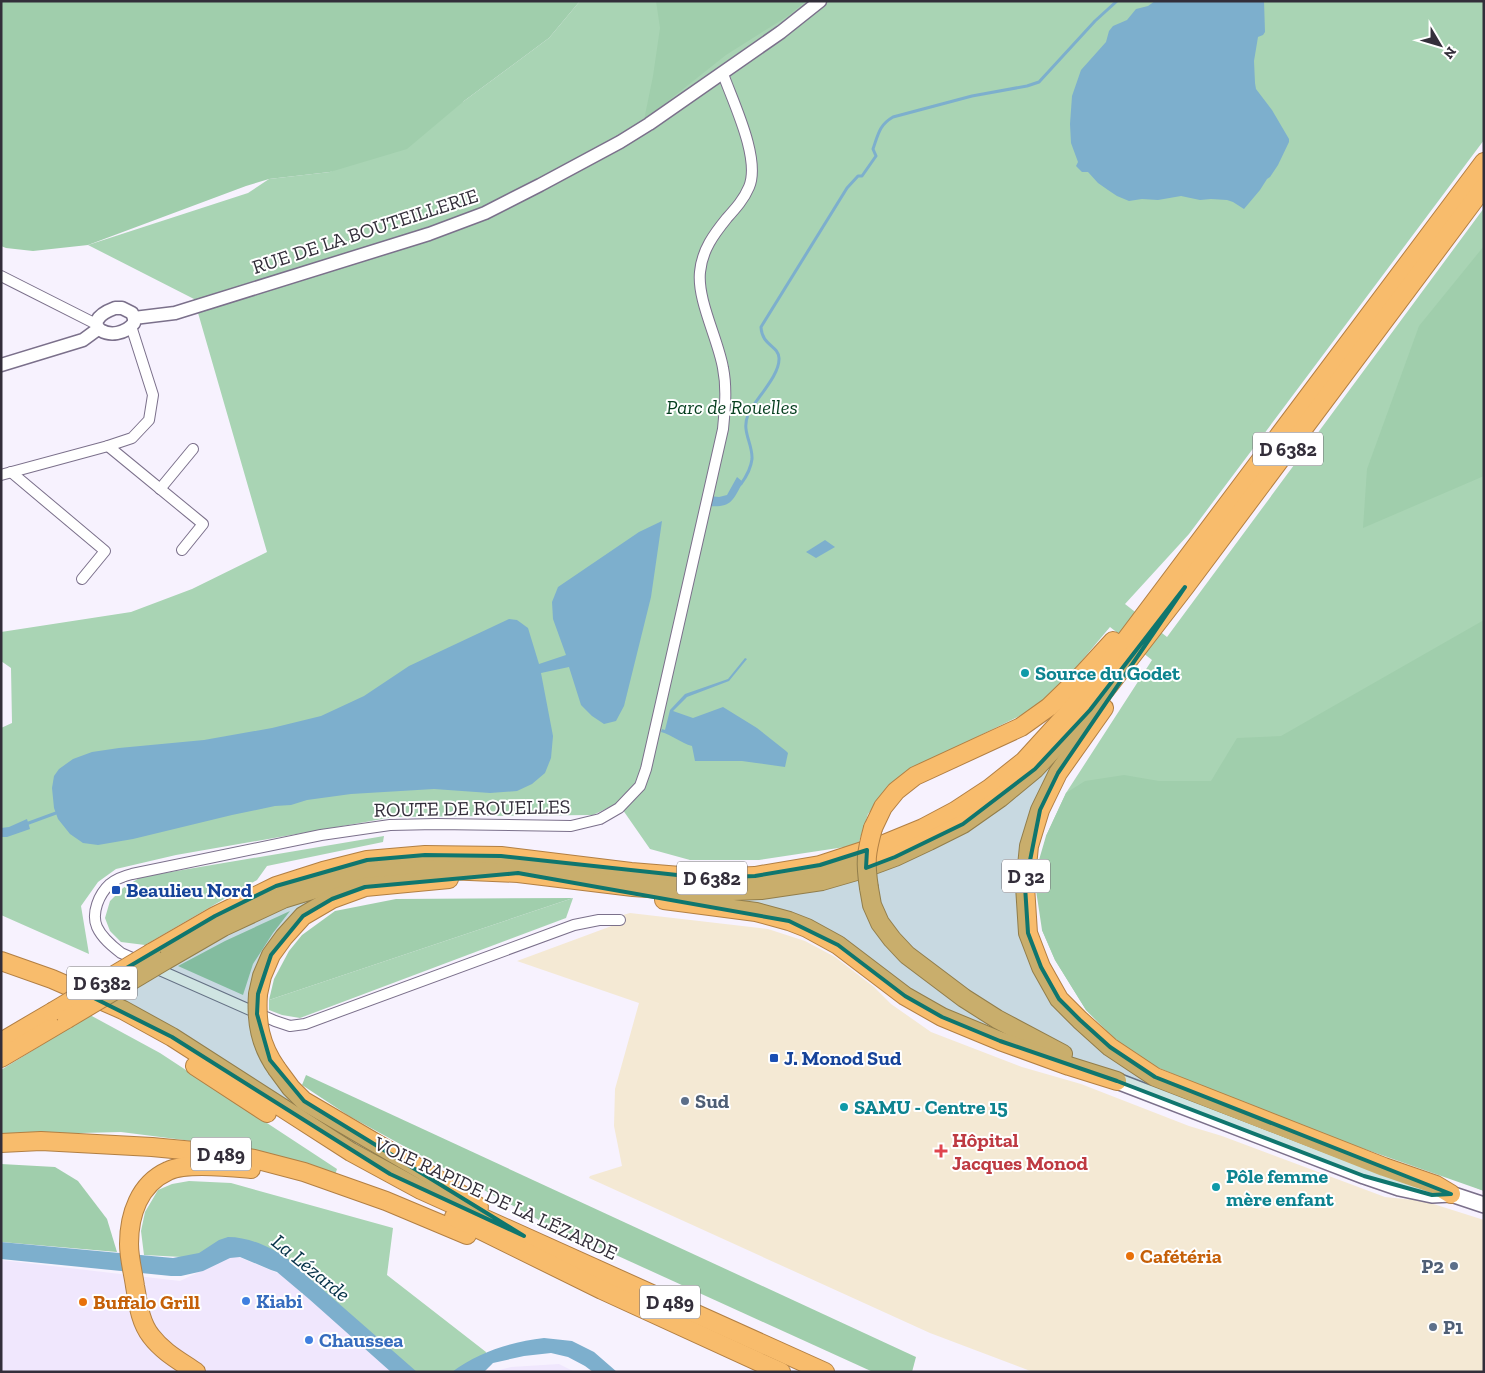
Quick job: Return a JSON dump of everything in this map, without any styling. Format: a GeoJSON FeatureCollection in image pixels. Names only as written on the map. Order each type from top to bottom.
{"type":"FeatureCollection","features":[{"type":"Feature","properties":{"kind":"highway","name":"D 6382"},"geometry":{"type":"LineString","coordinates":[[1,1058],[60,1016],[159,957],[283,899],[342,881],[379,874],[423,869],[513,873],[633,887],[704,892],[761,890],[822,880],[860,870],[894,857],[962,824],[1000,798],[1035,769],[1090,710],[1181,580],[1484,162]]}},
{"type":"Feature","properties":{"kind":"highway","name":"D 6382"},"geometry":{"type":"LineString","coordinates":[[159,957],[215,916],[276,886],[323,871],[367,860],[425,855],[501,856],[631,872],[705,878],[755,876],[820,865],[884,844],[923,828],[955,811],[990,788],[1024,761],[1086,693],[1181,580],[1484,188]]}},
{"type":"Feature","properties":{"kind":"highway","name":"D 32"},"geometry":{"type":"LineString","coordinates":[[1117,1081],[997,1019],[964,998],[909,956],[892,939],[880,923],[872,906],[866,868],[866,851],[873,828],[883,807],[896,792],[915,776],[1021,726],[1049,707],[1181,580]]}},
{"type":"Feature","properties":{"kind":"highway","name":"D 32"},"geometry":{"type":"LineString","coordinates":[[1181,580],[1113,695],[1058,773],[1040,810],[1029,846],[1025,886],[1028,933],[1041,966],[1059,999],[1080,1020],[1110,1048],[1155,1077],[1436,1186],[1451,1194]]}},
{"type":"Feature","properties":{"kind":"highway"},"geometry":{"type":"LineString","coordinates":[[524,1236],[449,1186],[318,1110],[291,1088],[276,1069],[266,1051],[259,1032],[257,1014],[258,994],[262,976],[271,955],[303,916],[332,899],[365,887],[513,873],[609,892],[756,912],[807,928],[838,945],[906,996],[942,1017],[1000,1042],[1117,1081]]}},
{"type":"Feature","properties":{"kind":"highway","name":"VOIE RAPIDE DE LA LÉZARDE"},"geometry":{"type":"LineString","coordinates":[[1,961],[52,979],[123,1010],[172,1037],[351,1152],[421,1190],[823,1370]]}},
{"type":"Feature","properties":{"kind":"highway","name":"VOIE RAPIDE DE LA LÉZARDE"},"geometry":{"type":"LineString","coordinates":[[1,972],[44,988],[116,1020],[159,1043],[284,1124],[404,1192],[602,1290],[781,1372]]}},
{"type":"Feature","properties":{"kind":"highway","name":"D 6382"},"geometry":{"type":"LineString","coordinates":[[1,1042],[60,1016]]}},
{"type":"Feature","properties":{"kind":"highway","name":"D 489"},"geometry":{"type":"LineString","coordinates":[[1,1143],[41,1141],[152,1147],[254,1159],[304,1172],[386,1201],[602,1290]]}},
{"type":"Feature","properties":{"kind":"highway"},"geometry":{"type":"LineString","coordinates":[[196,1372],[164,1350],[150,1335],[140,1312],[129,1246],[130,1224],[140,1196],[155,1179],[168,1171],[178,1168],[210,1167],[263,1170],[386,1201]]}},
{"type":"Feature","properties":{"kind":"main road","name":"D 32"},"geometry":{"type":"LineString","coordinates":[[1117,1081],[1399,1188],[1432,1195],[1451,1194],[1484,1205]]}},
{"type":"Feature","properties":{"kind":"street","name":"RUE DE LA BOUTEILLERIE"},"geometry":{"type":"LineString","coordinates":[[133,322],[175,313],[429,234],[485,213],[620,142],[650,124],[723,74],[820,1]]}},
{"type":"Feature","properties":{"kind":"street","name":"ROUTE DE ROUELLES"},"geometry":{"type":"LineString","coordinates":[[620,920],[599,920],[574,924],[314,1021],[290,1026],[276,1022],[121,953],[100,934],[94,918],[98,900],[110,884],[121,877],[132,874],[321,835],[390,825],[570,826],[600,819],[620,808],[640,786],[648,760],[723,429],[726,398],[723,368],[700,289],[700,271],[706,248],[742,200],[750,185],[753,167],[748,142],[723,74]]}},
{"type":"Feature","properties":{"kind":"street"},"geometry":{"type":"LineString","coordinates":[[1,276],[97,326],[108,334],[123,332],[133,322]]}},
{"type":"Feature","properties":{"kind":"street"},"geometry":{"type":"LineString","coordinates":[[1,364],[83,340],[97,326],[99,316],[115,308],[122,308],[132,313],[153,394],[149,420],[132,438],[6,474]]}},
{"type":"Feature","properties":{"kind":"street"},"geometry":{"type":"LineString","coordinates":[[108,446],[203,524],[182,550]]}},
{"type":"Feature","properties":{"kind":"street"},"geometry":{"type":"LineString","coordinates":[[160,489],[193,449]]}},
{"type":"Feature","properties":{"kind":"street"},"geometry":{"type":"LineString","coordinates":[[6,474],[105,551],[82,579]]}},
{"type":"Feature","properties":{"kind":"highlighted area"},"geometry":{"type":"Polygon","coordinates":[[[1185,587],[1058,773],[1040,810],[1025,886],[1028,933],[1041,967],[1059,999],[1080,1020],[1110,1047],[1155,1077],[1451,1194],[1432,1195],[1364,1176],[1117,1081],[1000,1041],[942,1017],[905,996],[838,945],[789,921],[518,873],[365,887],[332,899],[303,916],[271,955],[258,994],[257,1014],[270,1060],[304,1101],[524,1236],[390,1174],[172,1037],[84,993],[215,916],[276,886],[367,860],[425,855],[501,856],[705,878],[755,876],[820,865],[867,850],[866,868],[895,857],[963,824],[1035,769],[1090,710],[1185,587]]]}},
{"type":"Feature","properties":{"kind":"shaded area","name":"Hôpital Jacques Monod"},"geometry":{"type":"Polygon","coordinates":[[[630,913],[768,929],[805,941],[835,957],[874,987],[891,1004],[931,1032],[1022,1067],[1081,1084],[1189,1126],[1222,1136],[1385,1197],[1424,1201],[1484,1220],[1484,1372],[1033,1372],[930,1333],[589,1178],[590,1176],[622,1166],[614,1126],[615,1089],[639,1003],[517,961],[617,924],[623,915],[630,913]]]}},
{"type":"Feature","properties":{"kind":"shaded area","name":"La Lézarde"},"geometry":{"type":"Polygon","coordinates":[[[234,1255],[282,1275],[394,1372],[1,1372],[1,1260],[180,1281],[234,1255]]]}},
{"type":"Feature","properties":{"kind":"shaded area"},"geometry":{"type":"Polygon","coordinates":[[[559,1364],[575,1372],[492,1372],[511,1367],[559,1364]]]}},
{"type":"Feature","properties":{"kind":"green space"},"geometry":{"type":"Polygon","coordinates":[[[1,1],[580,1],[549,38],[464,101],[407,149],[330,172],[269,179],[88,245],[33,251],[1,246],[1,1]]]}},
{"type":"Feature","properties":{"kind":"green space","name":"Parc de Rouelles"},"geometry":{"type":"Polygon","coordinates":[[[580,1],[1484,1],[1484,140],[1189,534],[1125,604],[1167,637],[1484,208],[1484,1191],[1113,1037],[1086,1010],[1055,960],[1042,930],[1046,836],[1066,793],[1152,660],[1110,627],[1068,677],[1034,709],[930,760],[894,783],[868,814],[858,845],[759,860],[690,860],[650,849],[618,803],[593,815],[394,817],[176,855],[116,869],[98,882],[81,906],[89,954],[1,915],[1,728],[12,723],[11,668],[1,661],[1,632],[131,612],[192,589],[267,552],[194,299],[88,245],[248,193],[269,179],[330,172],[464,101],[549,38],[580,1]]]}},
{"type":"Feature","properties":{"kind":"green space"},"geometry":{"type":"Polygon","coordinates":[[[656,1],[806,1],[788,16],[726,55],[644,120],[660,28],[656,1]]]}},
{"type":"Feature","properties":{"kind":"green space"},"geometry":{"type":"Polygon","coordinates":[[[1484,246],[1484,476],[1363,528],[1367,469],[1419,326],[1484,246]]]}},
{"type":"Feature","properties":{"kind":"green space"},"geometry":{"type":"Polygon","coordinates":[[[1484,620],[1484,1191],[1279,1119],[1145,1062],[1113,1037],[1086,1010],[1055,960],[1042,930],[1034,877],[1046,836],[1066,793],[1085,781],[1124,775],[1159,781],[1211,781],[1237,738],[1281,736],[1484,620]]]}},
{"type":"Feature","properties":{"kind":"green space"},"geometry":{"type":"Polygon","coordinates":[[[384,836],[383,842],[267,866],[257,880],[145,945],[121,942],[110,931],[105,918],[110,901],[123,888],[141,877],[384,836]]]}},
{"type":"Feature","properties":{"kind":"green space"},"geometry":{"type":"Polygon","coordinates":[[[573,898],[566,918],[300,1018],[282,1015],[269,1010],[269,1000],[573,898]]]}},
{"type":"Feature","properties":{"kind":"green space"},"geometry":{"type":"Polygon","coordinates":[[[573,898],[269,1000],[274,979],[289,951],[302,935],[335,911],[396,899],[573,898]]]}},
{"type":"Feature","properties":{"kind":"green space"},"geometry":{"type":"Polygon","coordinates":[[[290,911],[253,964],[243,995],[178,966],[225,941],[290,911]]]}},
{"type":"Feature","properties":{"kind":"green space"},"geometry":{"type":"Polygon","coordinates":[[[90,1015],[160,1053],[337,1169],[335,1175],[267,1154],[121,1132],[1,1135],[1,1070],[90,1015]]]}},
{"type":"Feature","properties":{"kind":"green space"},"geometry":{"type":"Polygon","coordinates":[[[306,1075],[916,1357],[912,1372],[873,1372],[539,1220],[349,1116],[302,1085],[306,1075]]]}},
{"type":"Feature","properties":{"kind":"green space"},"geometry":{"type":"Polygon","coordinates":[[[1,1164],[55,1167],[78,1181],[107,1219],[117,1252],[1,1242],[1,1164]]]}},
{"type":"Feature","properties":{"kind":"green space"},"geometry":{"type":"Polygon","coordinates":[[[189,1181],[231,1183],[393,1228],[387,1275],[486,1352],[484,1367],[476,1372],[409,1372],[288,1269],[240,1250],[182,1257],[144,1255],[141,1231],[145,1212],[158,1190],[172,1184],[189,1181]]]}},
{"type":"Feature","properties":{"kind":"water"},"geometry":{"type":"Polygon","coordinates":[[[1155,1],[1264,1],[1265,32],[1258,37],[1254,61],[1256,89],[1272,110],[1289,142],[1270,177],[1244,209],[1227,200],[1200,200],[1181,196],[1158,200],[1142,199],[1129,201],[1117,196],[1098,183],[1088,172],[1082,172],[1076,166],[1078,162],[1071,143],[1070,124],[1072,96],[1081,70],[1106,42],[1109,31],[1113,26],[1127,20],[1136,9],[1148,6],[1155,1]]]}},
{"type":"Feature","properties":{"kind":"water"},"geometry":{"type":"Polygon","coordinates":[[[737,477],[743,482],[730,502],[721,506],[707,506],[710,496],[719,497],[727,495],[737,477]]]}},
{"type":"Feature","properties":{"kind":"water"},"geometry":{"type":"Polygon","coordinates":[[[662,521],[651,597],[624,706],[616,721],[604,724],[581,705],[569,667],[541,673],[553,736],[551,758],[545,773],[532,784],[517,791],[490,793],[434,789],[351,794],[307,800],[291,805],[275,806],[133,839],[98,845],[83,843],[70,834],[58,819],[54,808],[52,788],[54,776],[59,769],[73,759],[92,752],[204,740],[272,728],[321,716],[364,696],[409,666],[509,619],[517,620],[528,628],[539,664],[566,655],[553,619],[552,602],[558,587],[639,532],[662,521]]]}},
{"type":"Feature","properties":{"kind":"water"},"geometry":{"type":"Polygon","coordinates":[[[825,540],[835,547],[816,558],[806,552],[825,540]]]}},
{"type":"Feature","properties":{"kind":"water"},"geometry":{"type":"Polygon","coordinates":[[[745,658],[747,659],[729,681],[687,697],[673,711],[693,718],[723,707],[757,728],[786,751],[788,753],[785,767],[742,761],[695,761],[692,746],[661,732],[662,729],[665,730],[670,710],[685,694],[728,679],[745,658]]]}},
{"type":"Feature","properties":{"kind":"water"},"geometry":{"type":"Polygon","coordinates":[[[27,819],[30,829],[7,837],[1,837],[1,828],[9,827],[27,819]]]}},
{"type":"Feature","properties":{"kind":"water"},"geometry":{"type":"Polygon","coordinates":[[[236,1237],[260,1244],[288,1259],[417,1372],[391,1372],[277,1272],[240,1257],[230,1258],[203,1271],[181,1276],[1,1259],[1,1242],[173,1258],[199,1253],[219,1240],[236,1237]]]}},
{"type":"Feature","properties":{"kind":"water"},"geometry":{"type":"Polygon","coordinates":[[[544,1338],[572,1341],[594,1352],[617,1372],[593,1372],[568,1357],[551,1353],[524,1356],[493,1363],[484,1372],[452,1372],[473,1359],[496,1349],[544,1338]]]}},
{"type":"Feature","properties":{"kind":"waterway"},"geometry":{"type":"LineString","coordinates":[[741,484],[751,466],[752,459],[746,432],[746,421],[751,409],[776,372],[779,358],[776,350],[764,338],[761,327],[847,188],[858,176],[862,176],[876,156],[873,149],[885,123],[893,117],[972,96],[1039,82],[1095,21],[1117,1]]}},
{"type":"Feature","properties":{"kind":"waterway"},"geometry":{"type":"LineString","coordinates":[[26,824],[56,813]]}},
{"type":"Feature","properties":{"kind":"place","name":"Source du Godet"},"geometry":{"type":"Point","coordinates":[1025,673]}},
{"type":"Feature","properties":{"kind":"place","name":"Beaulieu Nord"},"geometry":{"type":"Point","coordinates":[116,890]}},
{"type":"Feature","properties":{"kind":"place","name":"J. Monod Sud"},"geometry":{"type":"Point","coordinates":[774,1058]}},
{"type":"Feature","properties":{"kind":"place","name":"Sud"},"geometry":{"type":"Point","coordinates":[685,1101]}},
{"type":"Feature","properties":{"kind":"place","name":"SAMU - Centre 15"},"geometry":{"type":"Point","coordinates":[844,1107]}},
{"type":"Feature","properties":{"kind":"place","name":"Hôpital Jacques Monod"},"geometry":{"type":"Point","coordinates":[941,1151]}},
{"type":"Feature","properties":{"kind":"place","name":"Pôle femme mère enfant"},"geometry":{"type":"Point","coordinates":[1216,1187]}},
{"type":"Feature","properties":{"kind":"place","name":"Cafétéria"},"geometry":{"type":"Point","coordinates":[1130,1256]}},
{"type":"Feature","properties":{"kind":"place","name":"P2"},"geometry":{"type":"Point","coordinates":[1454,1266]}},
{"type":"Feature","properties":{"kind":"place","name":"Kiabi"},"geometry":{"type":"Point","coordinates":[246,1301]}},
{"type":"Feature","properties":{"kind":"place","name":"Buffalo Grill"},"geometry":{"type":"Point","coordinates":[83,1302]}},
{"type":"Feature","properties":{"kind":"place","name":"P1"},"geometry":{"type":"Point","coordinates":[1433,1327]}},
{"type":"Feature","properties":{"kind":"place","name":"Chaussea"},"geometry":{"type":"Point","coordinates":[309,1340]}}]}
